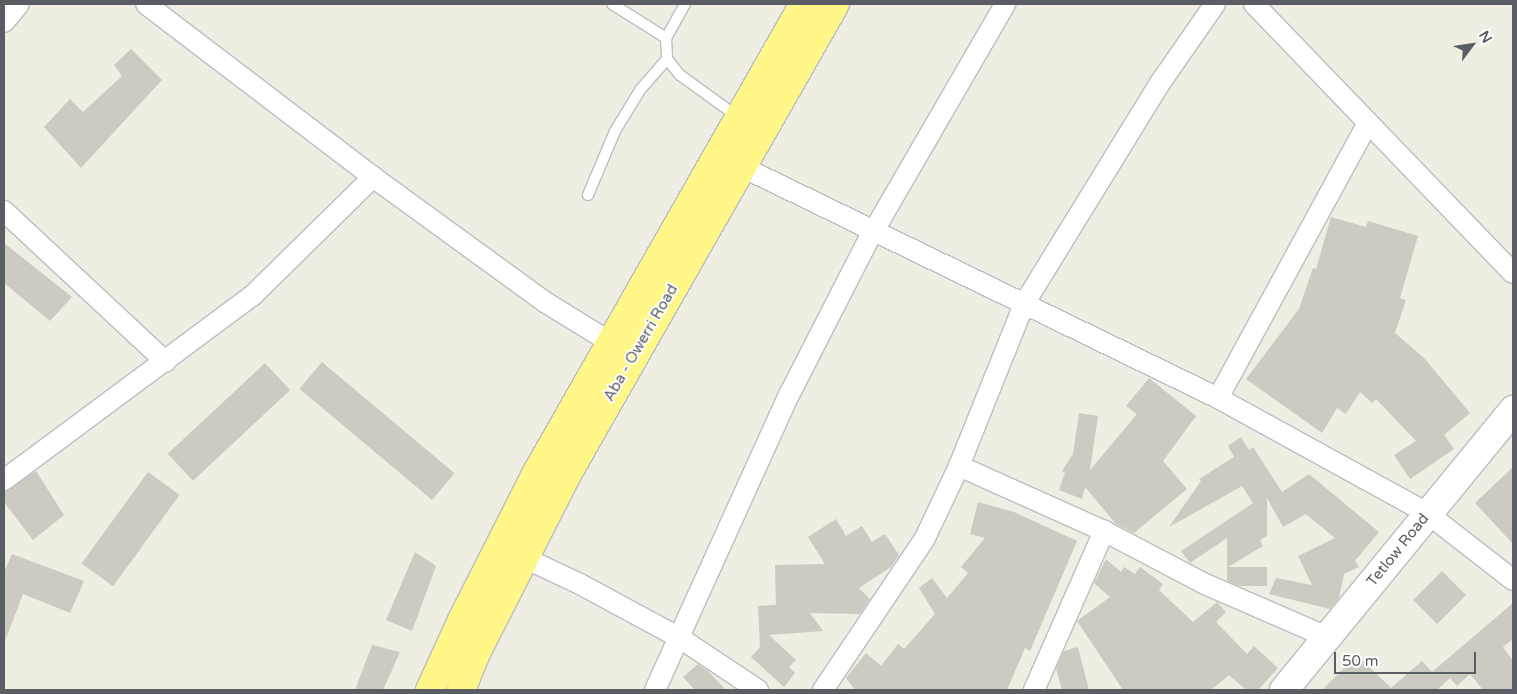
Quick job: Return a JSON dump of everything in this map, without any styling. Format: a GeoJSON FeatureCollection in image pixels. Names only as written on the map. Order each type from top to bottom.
{"type":"FeatureCollection","features":[{"type":"Feature","properties":{"kind":"highway","name":"Aba - Owerri Road"},"geometry":{"type":"LineString","coordinates":[[430,690],[500,546],[609,342],[804,4]]}},
{"type":"Feature","properties":{"kind":"highway","name":"Aba - Owerri Road"},"geometry":{"type":"LineString","coordinates":[[461,690],[476,653],[566,476],[835,4]]}},
{"type":"Feature","properties":{"kind":"street"},"geometry":{"type":"LineString","coordinates":[[4,22],[19,4]]}},
{"type":"Feature","properties":{"kind":"street"},"geometry":{"type":"LineString","coordinates":[[147,4],[373,177],[545,302],[633,357]]}},
{"type":"Feature","properties":{"kind":"street"},"geometry":{"type":"LineString","coordinates":[[655,690],[788,395],[875,229],[1005,4]]}},
{"type":"Feature","properties":{"kind":"street"},"geometry":{"type":"LineString","coordinates":[[823,690],[925,538],[959,466],[1024,304],[1160,83],[1215,4]]}},
{"type":"Feature","properties":{"kind":"street"},"geometry":{"type":"LineString","coordinates":[[1254,4],[1513,273]]}},
{"type":"Feature","properties":{"kind":"street"},"geometry":{"type":"LineString","coordinates":[[1218,398],[1368,123]]}},
{"type":"Feature","properties":{"kind":"street"},"geometry":{"type":"LineString","coordinates":[[717,153],[741,167],[875,229],[1218,398],[1427,513],[1513,580]]}},
{"type":"Feature","properties":{"kind":"street"},"geometry":{"type":"LineString","coordinates":[[5,478],[108,400],[166,362],[252,296],[373,177]]}},
{"type":"Feature","properties":{"kind":"street"},"geometry":{"type":"LineString","coordinates":[[4,211],[166,362]]}},
{"type":"Feature","properties":{"kind":"street","name":"Tetlow Road"},"geometry":{"type":"LineString","coordinates":[[1284,690],[1513,410]]}},
{"type":"Feature","properties":{"kind":"street"},"geometry":{"type":"LineString","coordinates":[[959,466],[1104,531],[1205,584],[1327,637]]}},
{"type":"Feature","properties":{"kind":"street"},"geometry":{"type":"LineString","coordinates":[[1034,690],[1104,531]]}},
{"type":"Feature","properties":{"kind":"street"},"geometry":{"type":"LineString","coordinates":[[500,546],[680,638],[758,690]]}},
{"type":"Feature","properties":{"kind":"lane"},"geometry":{"type":"LineString","coordinates":[[612,4],[666,38]]}},
{"type":"Feature","properties":{"kind":"lane"},"geometry":{"type":"LineString","coordinates":[[685,4],[666,38],[667,59],[680,75],[738,117]]}},
{"type":"Feature","properties":{"kind":"lane"},"geometry":{"type":"LineString","coordinates":[[588,195],[615,131],[640,90],[667,59]]}},
{"type":"Feature","properties":{"kind":"building"},"geometry":{"type":"Polygon","coordinates":[[[131,49],[162,80],[81,168],[44,127],[70,99],[83,112],[122,76],[114,65],[131,49]]]}},
{"type":"Feature","properties":{"kind":"building"},"geometry":{"type":"Polygon","coordinates":[[[1331,217],[1366,227],[1368,221],[1418,236],[1400,298],[1406,300],[1395,333],[1424,358],[1470,413],[1444,435],[1454,449],[1410,479],[1394,455],[1416,441],[1376,399],[1372,403],[1360,392],[1346,414],[1337,408],[1322,433],[1246,379],[1299,309],[1313,268],[1316,269],[1331,217]]]}},
{"type":"Feature","properties":{"kind":"building"},"geometry":{"type":"Polygon","coordinates":[[[4,243],[72,297],[50,321],[4,283],[4,243]]]}},
{"type":"Feature","properties":{"kind":"building"},"geometry":{"type":"Polygon","coordinates":[[[322,362],[455,473],[432,500],[300,389],[322,362]]]}},
{"type":"Feature","properties":{"kind":"building"},"geometry":{"type":"Polygon","coordinates":[[[265,363],[290,390],[193,481],[168,454],[265,363]]]}},
{"type":"Feature","properties":{"kind":"building"},"geometry":{"type":"Polygon","coordinates":[[[1149,378],[1196,416],[1163,461],[1187,489],[1134,533],[1116,524],[1085,487],[1082,499],[1059,490],[1065,473],[1062,471],[1073,454],[1079,413],[1098,416],[1090,470],[1137,414],[1126,406],[1149,378]]]}},
{"type":"Feature","properties":{"kind":"building"},"geometry":{"type":"Polygon","coordinates":[[[1241,437],[1249,450],[1253,447],[1282,492],[1309,474],[1379,532],[1355,561],[1359,567],[1344,574],[1339,598],[1330,609],[1269,594],[1276,578],[1312,585],[1298,556],[1335,538],[1306,514],[1283,527],[1267,498],[1267,536],[1260,540],[1263,546],[1228,567],[1267,567],[1267,586],[1239,586],[1227,581],[1227,538],[1190,563],[1181,551],[1253,503],[1242,486],[1169,527],[1201,481],[1199,479],[1234,457],[1228,446],[1241,437]]]}},
{"type":"Feature","properties":{"kind":"building"},"geometry":{"type":"Polygon","coordinates":[[[1513,467],[1513,544],[1475,503],[1513,467]]]}},
{"type":"Feature","properties":{"kind":"building"},"geometry":{"type":"Polygon","coordinates":[[[36,471],[64,515],[33,540],[4,502],[4,492],[36,471]]]}},
{"type":"Feature","properties":{"kind":"building"},"geometry":{"type":"Polygon","coordinates":[[[148,472],[180,495],[113,586],[82,563],[148,472]]]}},
{"type":"Feature","properties":{"kind":"building"},"geometry":{"type":"Polygon","coordinates":[[[978,502],[1014,512],[1077,541],[1030,651],[1025,648],[1007,690],[855,690],[846,678],[866,653],[881,666],[898,644],[904,649],[935,614],[919,588],[932,578],[947,598],[968,573],[961,567],[985,538],[970,534],[978,502]]]}},
{"type":"Feature","properties":{"kind":"building"},"geometry":{"type":"Polygon","coordinates":[[[836,519],[846,536],[862,526],[872,542],[885,534],[899,555],[891,567],[859,588],[870,599],[860,614],[810,613],[823,631],[769,635],[796,660],[789,667],[795,673],[784,687],[751,657],[760,647],[758,606],[776,605],[775,565],[825,564],[808,537],[836,519]]]}},
{"type":"Feature","properties":{"kind":"building"},"geometry":{"type":"Polygon","coordinates":[[[415,552],[436,566],[412,631],[386,620],[415,552]]]}},
{"type":"Feature","properties":{"kind":"building"},"geometry":{"type":"Polygon","coordinates":[[[12,554],[84,581],[70,613],[23,594],[5,641],[4,572],[12,554]]]}},
{"type":"Feature","properties":{"kind":"building"},"geometry":{"type":"Polygon","coordinates":[[[1106,559],[1121,572],[1124,567],[1135,574],[1140,567],[1163,584],[1159,590],[1193,622],[1217,602],[1226,612],[1216,622],[1247,654],[1254,646],[1278,668],[1258,690],[1246,690],[1229,675],[1211,690],[1123,690],[1077,621],[1110,597],[1094,583],[1106,559]]]}},
{"type":"Feature","properties":{"kind":"building"},"geometry":{"type":"Polygon","coordinates":[[[1442,571],[1466,595],[1437,624],[1413,600],[1442,571]]]}},
{"type":"Feature","properties":{"kind":"building"},"geometry":{"type":"Polygon","coordinates":[[[1513,603],[1513,639],[1503,647],[1513,661],[1513,690],[1483,690],[1470,674],[1457,686],[1450,678],[1437,690],[1322,690],[1357,655],[1391,688],[1422,661],[1432,672],[1513,603]]]}},
{"type":"Feature","properties":{"kind":"building"},"geometry":{"type":"Polygon","coordinates":[[[372,645],[400,652],[383,690],[355,690],[372,645]]]}},
{"type":"Feature","properties":{"kind":"building"},"geometry":{"type":"Polygon","coordinates":[[[1078,647],[1089,690],[1062,690],[1056,668],[1064,651],[1078,647]]]}},
{"type":"Feature","properties":{"kind":"building"},"geometry":{"type":"Polygon","coordinates":[[[698,664],[708,671],[726,690],[695,690],[683,677],[698,664]]]}}]}
